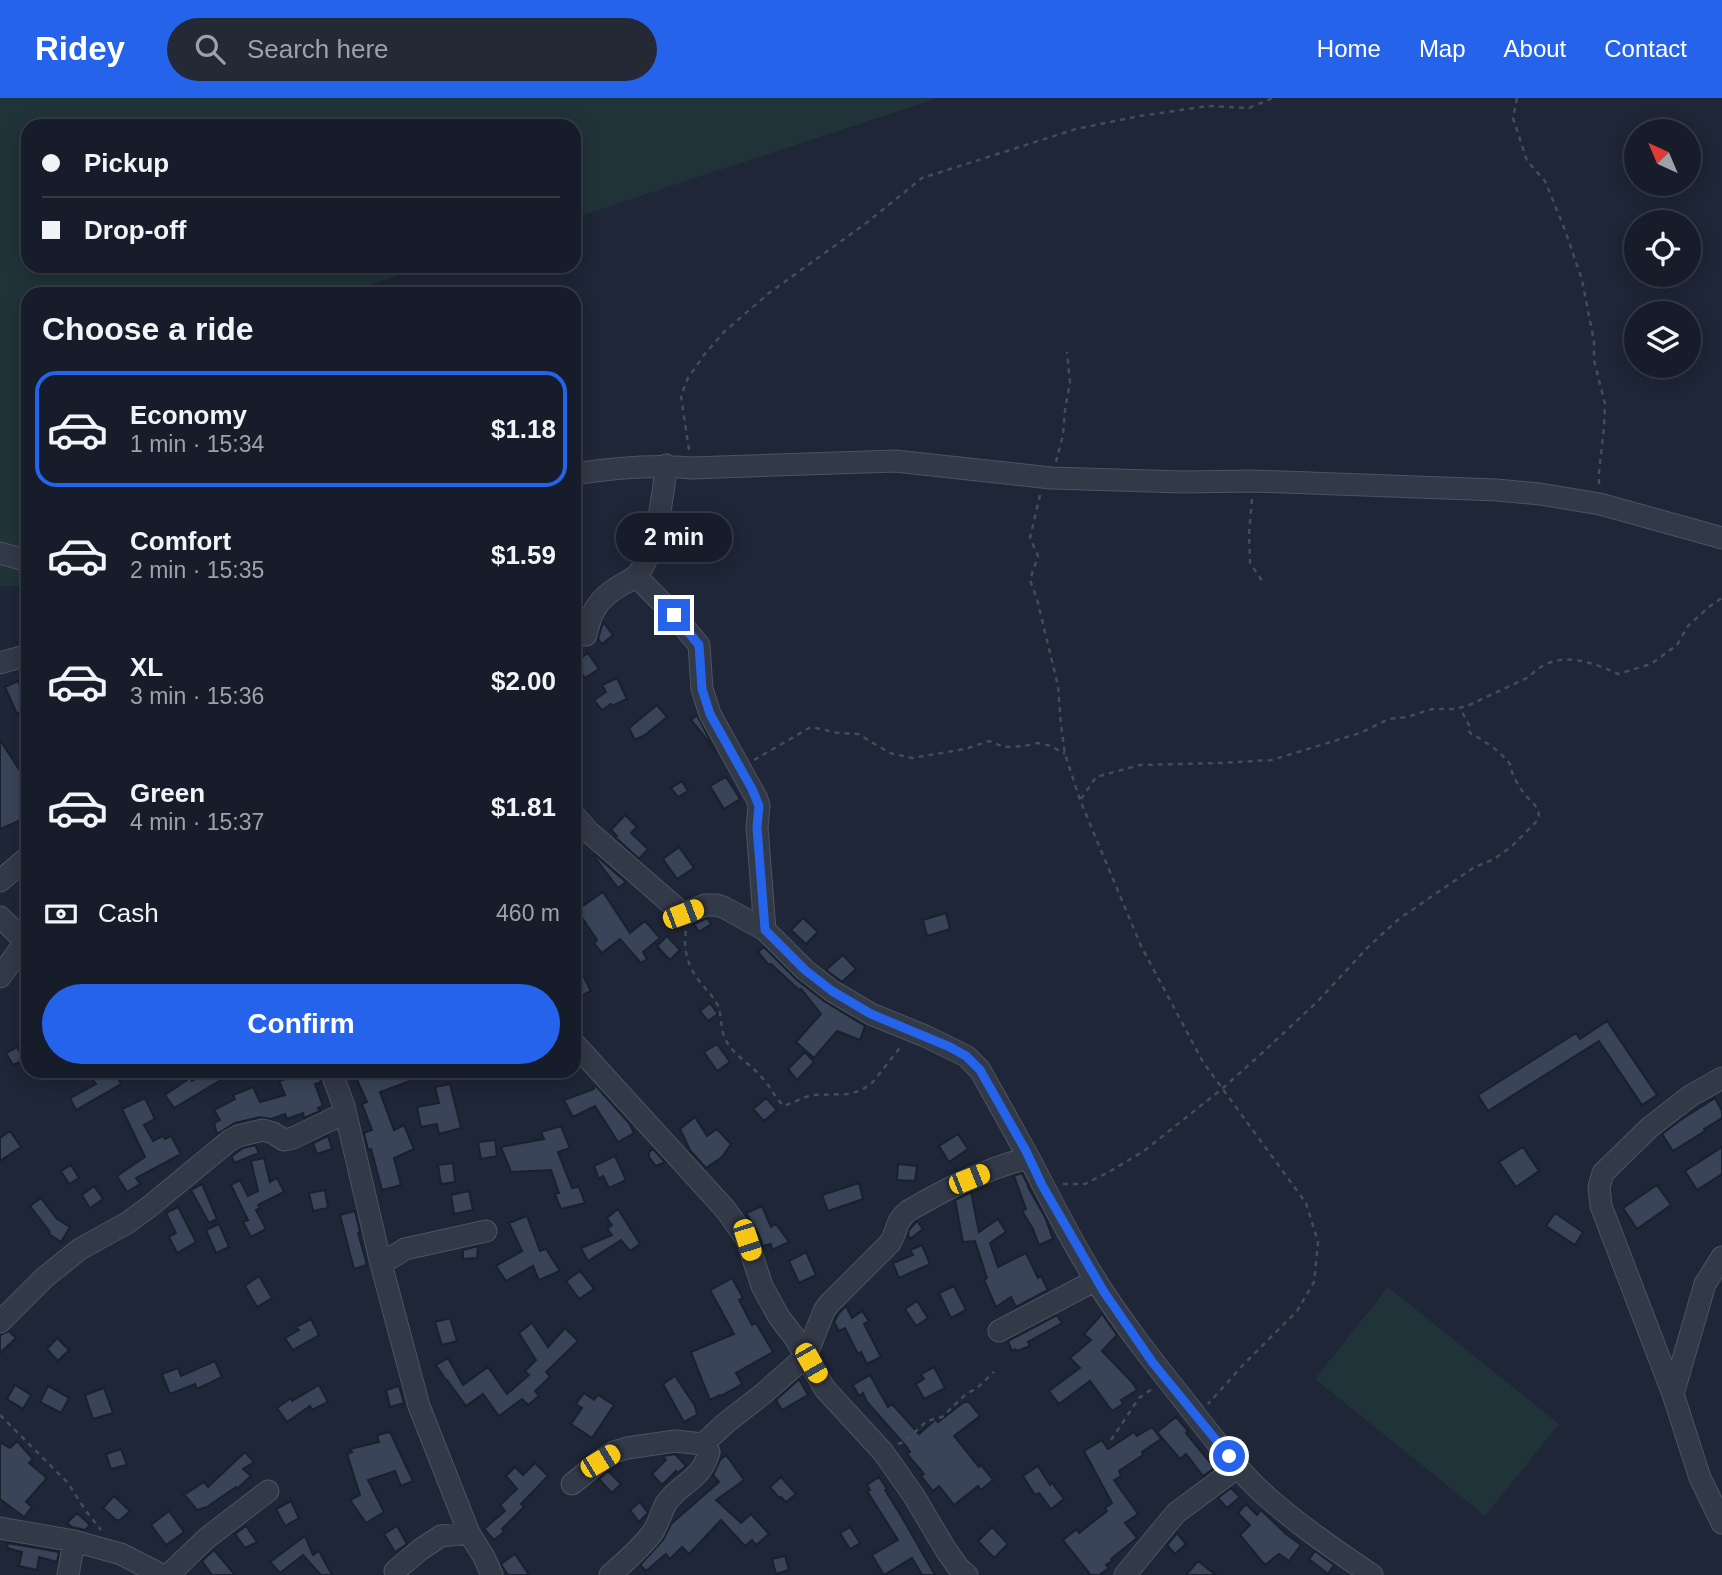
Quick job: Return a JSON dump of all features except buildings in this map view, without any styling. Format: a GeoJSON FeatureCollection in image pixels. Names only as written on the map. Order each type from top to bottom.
{"type":"FeatureCollection","features":[{"type":"Feature","properties":{"kind":"street"},"geometry":{"type":"LineString","coordinates":[[581,473],[666,465],[692,468],[895,461],[1051,478],[1254,481],[1518,492],[1600,504],[1722,538]]}},
{"type":"Feature","properties":{"kind":"street"},"geometry":{"type":"LineString","coordinates":[[586,635],[596,605],[614,589],[636,576],[647,559],[665,483],[666,465]]}},
{"type":"Feature","properties":{"kind":"street"},"geometry":{"type":"LineString","coordinates":[[0,553],[21,559]]}},
{"type":"Feature","properties":{"kind":"street"},"geometry":{"type":"LineString","coordinates":[[636,576],[699,645],[702,689],[710,714],[759,806],[757,827],[765,930]]}},
{"type":"Feature","properties":{"kind":"street"},"geometry":{"type":"LineString","coordinates":[[0,663],[21,657]]}},
{"type":"Feature","properties":{"kind":"street"},"geometry":{"type":"LineString","coordinates":[[581,822],[683,914],[705,905],[725,908],[765,930],[805,970],[832,991],[871,1014],[966,1056],[980,1070],[1096,1280],[1146,1353],[1196,1417],[1264,1494],[1312,1534],[1372,1575]]}},
{"type":"Feature","properties":{"kind":"street"},"geometry":{"type":"LineString","coordinates":[[0,881],[21,863]]}},
{"type":"Feature","properties":{"kind":"street"},"geometry":{"type":"LineString","coordinates":[[0,917],[21,937]]}},
{"type":"Feature","properties":{"kind":"street"},"geometry":{"type":"LineString","coordinates":[[0,977],[21,948]]}},
{"type":"Feature","properties":{"kind":"street"},"geometry":{"type":"LineString","coordinates":[[581,1051],[726,1210],[747,1240],[762,1286],[779,1317],[825,1389],[883,1451],[946,1550],[967,1575]]}},
{"type":"Feature","properties":{"kind":"street"},"geometry":{"type":"LineString","coordinates":[[333,1078],[345,1113],[381,1265],[419,1406],[469,1532],[492,1575]]}},
{"type":"Feature","properties":{"kind":"street"},"geometry":{"type":"LineString","coordinates":[[1722,1078],[1690,1096],[1649,1128],[1603,1172],[1599,1187],[1601,1206],[1673,1394],[1700,1478],[1722,1523]]}},
{"type":"Feature","properties":{"kind":"street"},"geometry":{"type":"LineString","coordinates":[[0,1322],[44,1278],[80,1250],[149,1207],[220,1147],[238,1136],[263,1130],[284,1140],[345,1113]]}},
{"type":"Feature","properties":{"kind":"street"},"geometry":{"type":"LineString","coordinates":[[702,1444],[806,1356],[824,1311],[890,1243],[896,1233],[897,1222],[908,1211],[969,1179],[1029,1158]]}},
{"type":"Feature","properties":{"kind":"street"},"geometry":{"type":"LineString","coordinates":[[381,1265],[405,1249],[486,1231]]}},
{"type":"Feature","properties":{"kind":"street"},"geometry":{"type":"LineString","coordinates":[[1673,1394],[1705,1284],[1722,1257]]}},
{"type":"Feature","properties":{"kind":"street"},"geometry":{"type":"LineString","coordinates":[[999,1331],[1096,1280]]}},
{"type":"Feature","properties":{"kind":"street"},"geometry":{"type":"LineString","coordinates":[[572,1484],[600,1461],[627,1448],[675,1441],[702,1444],[709,1452],[700,1472],[666,1503],[652,1532],[610,1575]]}},
{"type":"Feature","properties":{"kind":"street"},"geometry":{"type":"LineString","coordinates":[[1125,1575],[1176,1513],[1238,1467]]}},
{"type":"Feature","properties":{"kind":"street"},"geometry":{"type":"LineString","coordinates":[[168,1575],[207,1538],[268,1491]]}},
{"type":"Feature","properties":{"kind":"street"},"geometry":{"type":"LineString","coordinates":[[0,1528],[74,1541],[121,1554],[162,1575]]}},
{"type":"Feature","properties":{"kind":"street"},"geometry":{"type":"LineString","coordinates":[[395,1571],[441,1536],[469,1532]]}},
{"type":"Feature","properties":{"kind":"street"},"geometry":{"type":"LineString","coordinates":[[68,1575],[74,1541]]}},
{"type":"Feature","properties":{"kind":"path"},"geometry":{"type":"LineString","coordinates":[[692,468],[681,396],[688,377],[704,355],[724,332],[769,293],[865,224],[922,178],[1076,129],[1208,106],[1249,108],[1273,98]]}},
{"type":"Feature","properties":{"kind":"path"},"geometry":{"type":"LineString","coordinates":[[1517,98],[1513,118],[1527,161],[1545,181],[1582,281],[1594,341],[1594,360],[1605,404],[1599,472],[1600,504]]}},
{"type":"Feature","properties":{"kind":"path"},"geometry":{"type":"LineString","coordinates":[[1067,352],[1070,383],[1063,435],[1051,478],[1041,488],[1030,538],[1038,556],[1030,580],[1058,686],[1065,754],[1080,800],[1141,946],[1203,1062],[1306,1203],[1318,1242],[1314,1282],[1297,1311],[1243,1364],[1196,1417]]}},
{"type":"Feature","properties":{"kind":"path"},"geometry":{"type":"LineString","coordinates":[[1254,481],[1249,534],[1250,563],[1263,582]]}},
{"type":"Feature","properties":{"kind":"path"},"geometry":{"type":"LineString","coordinates":[[1080,800],[1096,777],[1140,765],[1272,760],[1360,733],[1389,719],[1407,717],[1432,709],[1460,708],[1529,677],[1548,662],[1571,659],[1592,663],[1618,674],[1651,664],[1677,645],[1688,626],[1722,598]]}},
{"type":"Feature","properties":{"kind":"path"},"geometry":{"type":"LineString","coordinates":[[1042,1185],[1085,1184],[1144,1151],[1223,1088],[1317,1002],[1369,946],[1399,919],[1473,868],[1494,859],[1511,847],[1538,820],[1538,809],[1522,792],[1511,765],[1493,748],[1472,735],[1460,708]]}},
{"type":"Feature","properties":{"kind":"path"},"geometry":{"type":"LineString","coordinates":[[738,764],[756,760],[810,727],[858,734],[890,753],[912,758],[965,749],[989,741],[1004,747],[1038,743],[1051,746],[1065,754]]}},
{"type":"Feature","properties":{"kind":"path"},"geometry":{"type":"LineString","coordinates":[[683,914],[686,957],[696,977],[719,1007],[724,1035],[732,1050],[764,1079],[784,1106],[811,1095],[849,1094],[862,1090],[873,1082],[913,1031]]}},
{"type":"Feature","properties":{"kind":"path"},"geometry":{"type":"LineString","coordinates":[[883,1451],[904,1442],[927,1421],[942,1417],[994,1372]]}},
{"type":"Feature","properties":{"kind":"path"},"geometry":{"type":"LineString","coordinates":[[1111,1440],[1139,1398],[1166,1378]]}},
{"type":"Feature","properties":{"kind":"path"},"geometry":{"type":"LineString","coordinates":[[0,1415],[68,1483],[86,1511],[121,1554]]}},
{"type":"Feature","properties":{"kind":"green space"},"geometry":{"type":"Polygon","coordinates":[[[0,98],[938,98],[581,216],[581,119],[21,119],[21,273],[406,273],[363,287],[21,287],[21,586],[0,586],[0,98]]]}},
{"type":"Feature","properties":{"kind":"green space"},"geometry":{"type":"Polygon","coordinates":[[[1388,1287],[1559,1424],[1485,1516],[1315,1379],[1388,1287]]]}},
{"type":"Feature","properties":{"kind":"route"},"geometry":{"type":"LineString","coordinates":[[674,615],[699,645],[702,689],[710,714],[757,799],[765,930],[805,970],[832,991],[871,1014],[950,1047],[966,1056],[980,1070],[1096,1280],[1153,1363],[1229,1456]]}}]}
